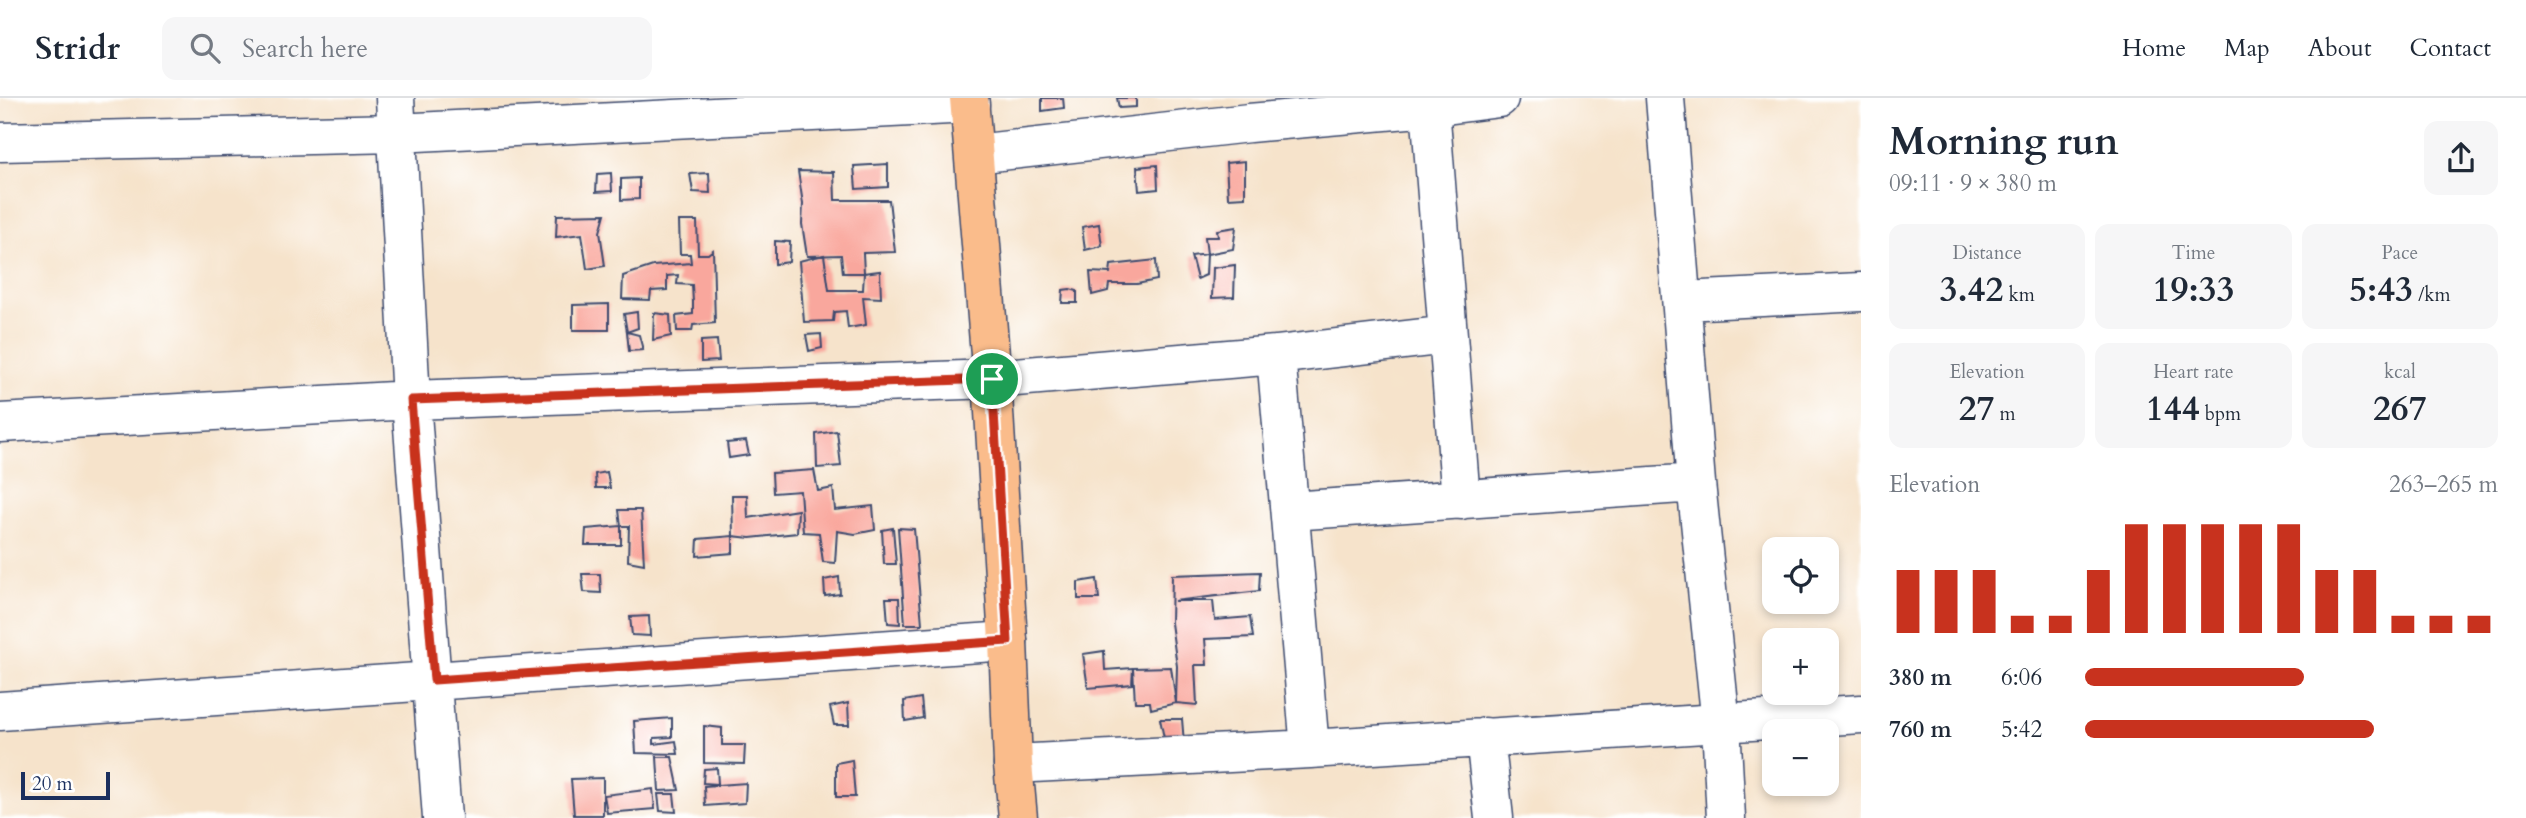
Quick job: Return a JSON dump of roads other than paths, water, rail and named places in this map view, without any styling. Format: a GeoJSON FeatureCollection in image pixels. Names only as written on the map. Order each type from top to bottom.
{"type":"FeatureCollection","features":[{"type":"Feature","properties":{"kind":"main road"},"geometry":{"type":"LineString","coordinates":[[969,101],[992,379],[1018,818]]}},
{"type":"Feature","properties":{"kind":"street"},"geometry":{"type":"LineString","coordinates":[[975,154],[1248,111],[1430,107],[1499,98]]}},
{"type":"Feature","properties":{"kind":"street"},"geometry":{"type":"LineString","coordinates":[[1665,98],[1696,483],[1721,724],[1726,818]]}},
{"type":"Feature","properties":{"kind":"street"},"geometry":{"type":"LineString","coordinates":[[0,142],[396,115],[969,101]]}},
{"type":"Feature","properties":{"kind":"street"},"geometry":{"type":"LineString","coordinates":[[1430,107],[1461,500]]}},
{"type":"Feature","properties":{"kind":"street"},"geometry":{"type":"LineString","coordinates":[[396,115],[411,400],[434,680],[442,818]]}},
{"type":"Feature","properties":{"kind":"street"},"geometry":{"type":"LineString","coordinates":[[1682,302],[1861,292]]}},
{"type":"Feature","properties":{"kind":"street"},"geometry":{"type":"LineString","coordinates":[[0,423],[411,400],[992,379],[1276,355],[1448,335]]}},
{"type":"Feature","properties":{"kind":"street"},"geometry":{"type":"LineString","coordinates":[[1276,355],[1310,749]]}},
{"type":"Feature","properties":{"kind":"street"},"geometry":{"type":"LineString","coordinates":[[1290,511],[1696,483]]}},
{"type":"Feature","properties":{"kind":"street"},"geometry":{"type":"LineString","coordinates":[[0,711],[1008,641]]}},
{"type":"Feature","properties":{"kind":"street"},"geometry":{"type":"LineString","coordinates":[[1013,764],[1310,749],[1861,714]]}},
{"type":"Feature","properties":{"kind":"street"},"geometry":{"type":"LineString","coordinates":[[1485,737],[1494,818]]}}]}
